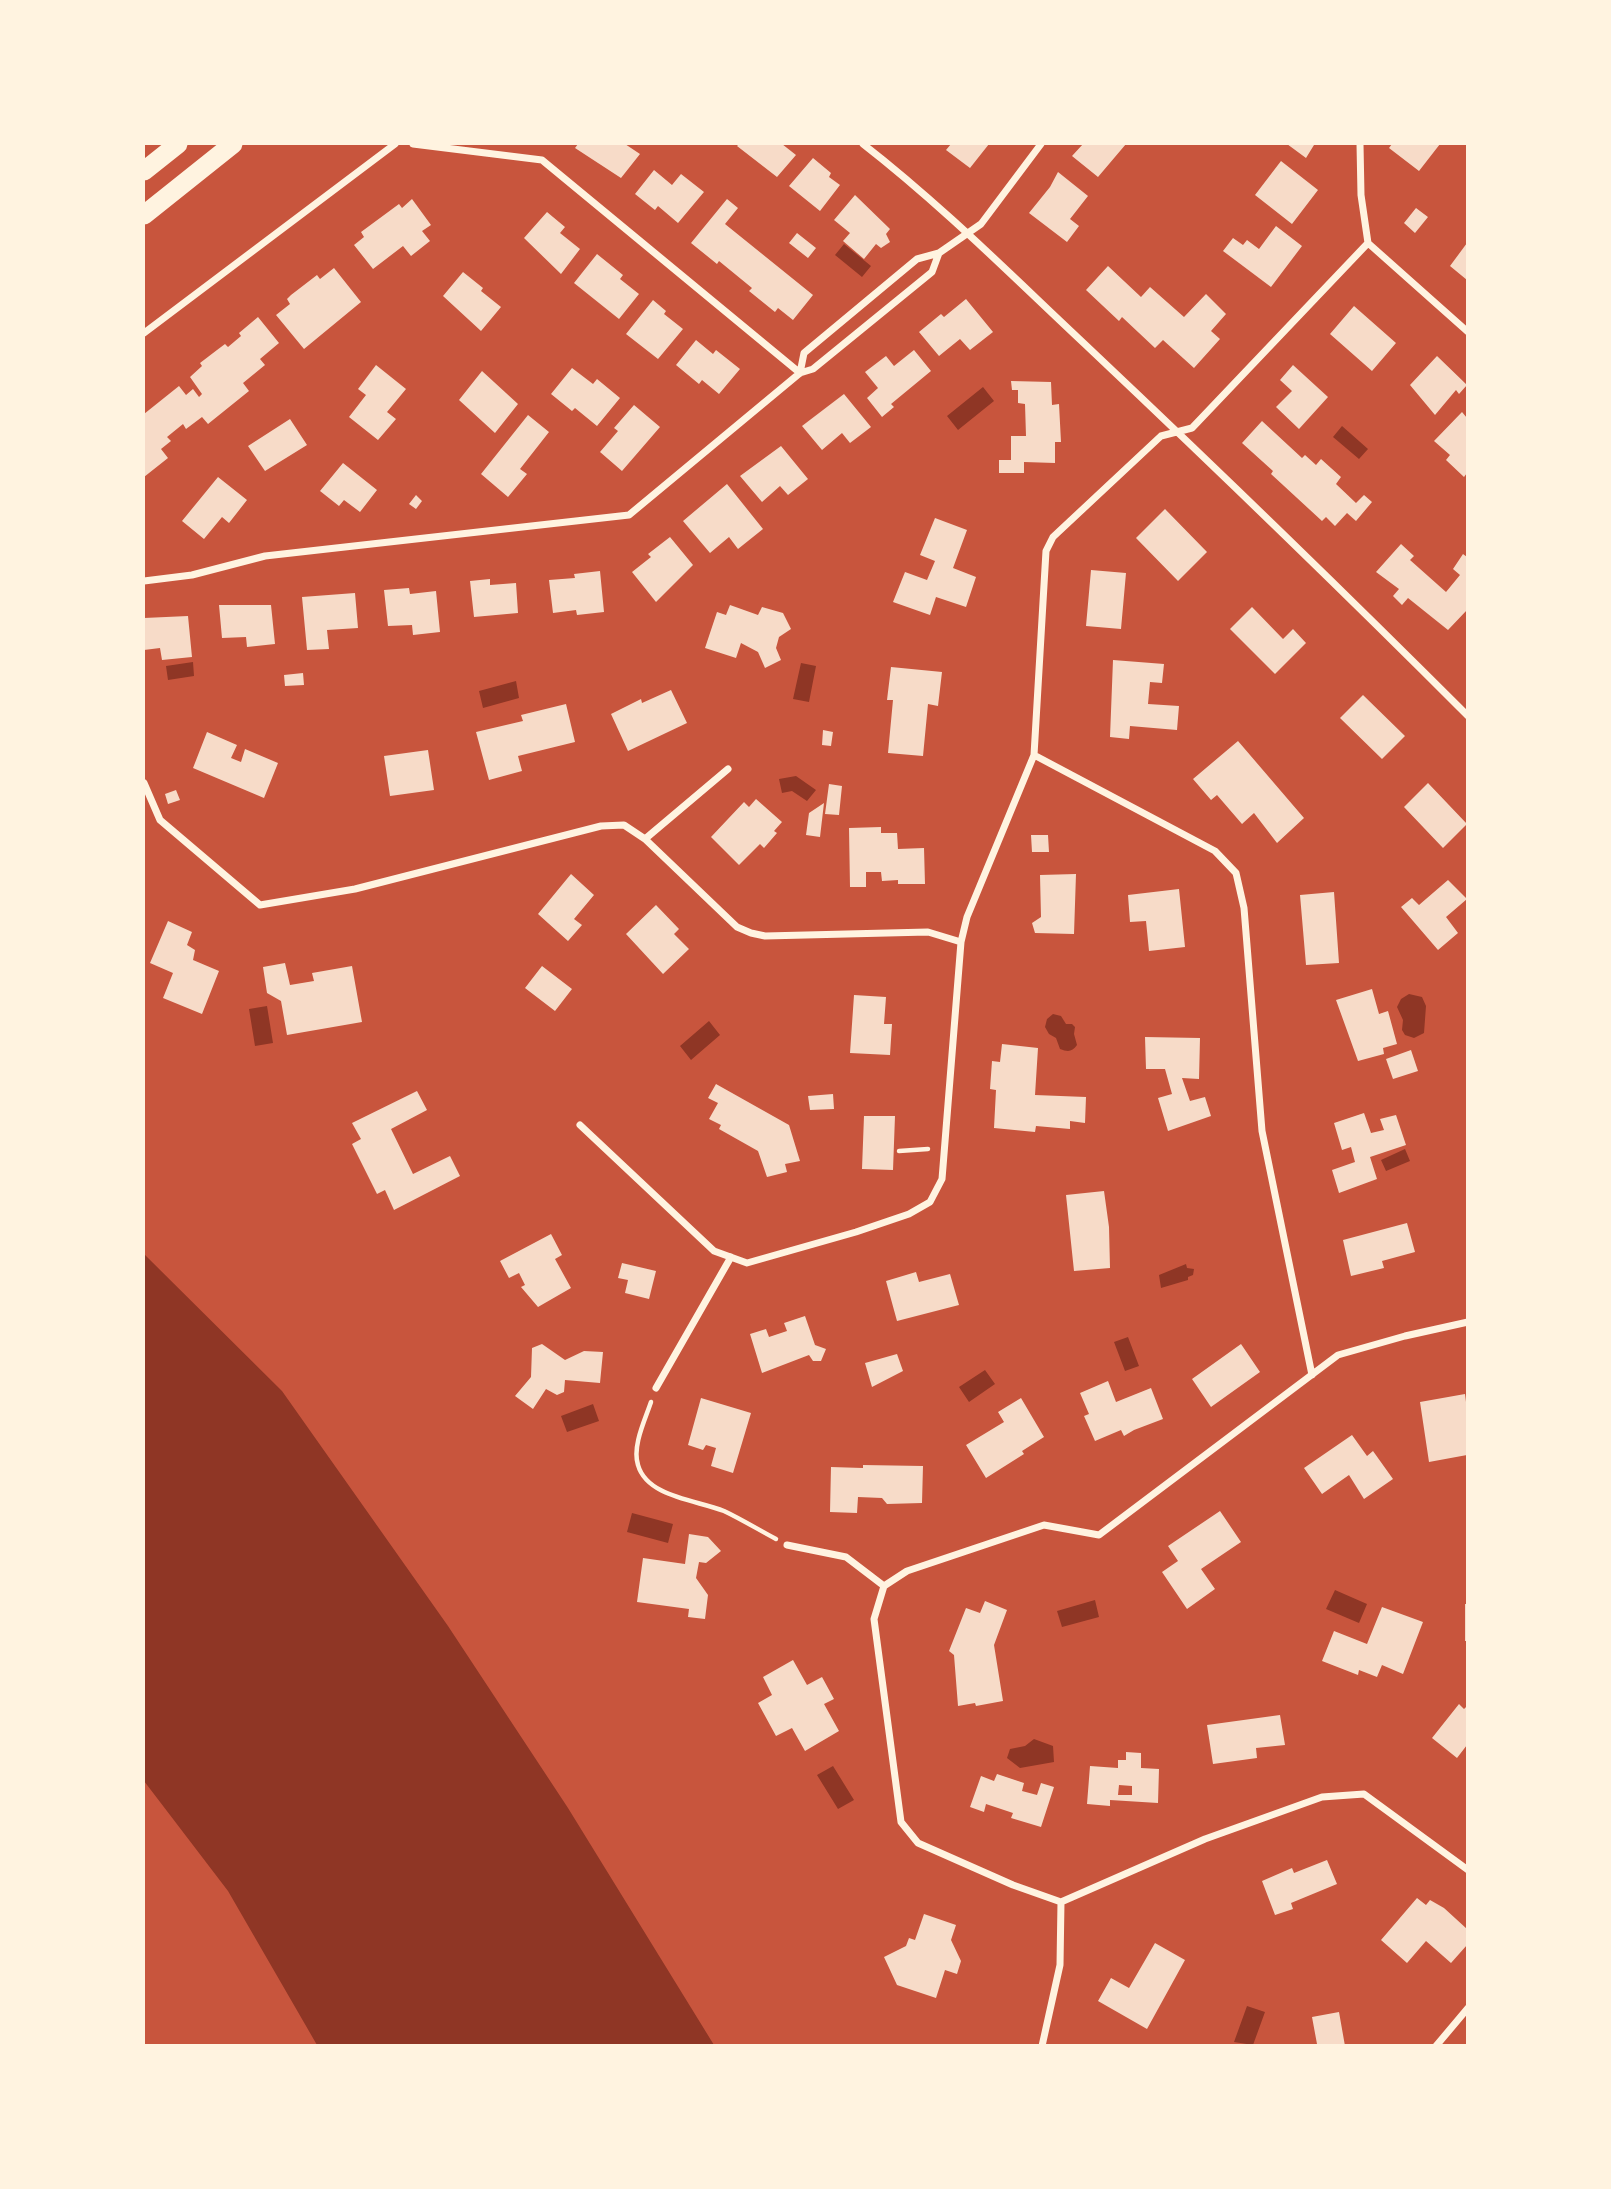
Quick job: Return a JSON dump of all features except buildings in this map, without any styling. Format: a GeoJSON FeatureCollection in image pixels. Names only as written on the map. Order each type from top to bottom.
{"type":"FeatureCollection","features":[{"type":"Feature","properties":{"kind":"highway"},"geometry":{"type":"LineString","coordinates":[[144,171],[178,144]]}},
{"type":"Feature","properties":{"kind":"highway"},"geometry":{"type":"LineString","coordinates":[[144,215],[233,144]]}},
{"type":"Feature","properties":{"kind":"street"},"geometry":{"type":"LineString","coordinates":[[144,333],[394,144]]}},
{"type":"Feature","properties":{"kind":"street"},"geometry":{"type":"LineString","coordinates":[[413,144],[542,160],[800,373]]}},
{"type":"Feature","properties":{"kind":"street"},"geometry":{"type":"LineString","coordinates":[[863,144],[908,179],[967,233],[1350,598],[1464,713],[1468,703]]}},
{"type":"Feature","properties":{"kind":"street"},"geometry":{"type":"LineString","coordinates":[[800,373],[804,353],[917,259],[939,253],[981,224],[1041,144]]}},
{"type":"Feature","properties":{"kind":"street"},"geometry":{"type":"LineString","coordinates":[[1360,144],[1361,195],[1368,243],[1468,332]]}},
{"type":"Feature","properties":{"kind":"street"},"geometry":{"type":"LineString","coordinates":[[580,1125],[714,1251],[747,1263],[856,1232],[909,1214],[930,1202],[942,1179],[961,942],[967,917],[1034,755],[1046,551],[1053,537],[1161,436],[1192,428],[1368,243]]}},
{"type":"Feature","properties":{"kind":"street"},"geometry":{"type":"LineString","coordinates":[[144,581],[192,575],[265,556],[629,515],[800,373],[813,369],[932,272],[939,253]]}},
{"type":"Feature","properties":{"kind":"street"},"geometry":{"type":"LineString","coordinates":[[1034,755],[1214,851],[1236,873],[1244,908],[1262,1132],[1312,1375]]}},
{"type":"Feature","properties":{"kind":"street"},"geometry":{"type":"LineString","coordinates":[[645,839],[728,768]]}},
{"type":"Feature","properties":{"kind":"street"},"geometry":{"type":"LineString","coordinates":[[144,783],[160,820],[260,905],[355,889],[601,826],[624,825],[645,839],[737,927],[751,933],[765,936],[928,932],[961,942]]}},
{"type":"Feature","properties":{"kind":"street"},"geometry":{"type":"LineString","coordinates":[[656,1388],[731,1257]]}},
{"type":"Feature","properties":{"kind":"street"},"geometry":{"type":"LineString","coordinates":[[1468,1322],[1405,1336],[1338,1356],[1099,1535],[1044,1525],[906,1571],[884,1586],[873,1619],[901,1822],[918,1843],[1013,1885],[1061,1902],[1205,1839],[1322,1797],[1364,1794],[1468,1870]]}},
{"type":"Feature","properties":{"kind":"street"},"geometry":{"type":"LineString","coordinates":[[787,1545],[846,1557],[884,1586]]}},
{"type":"Feature","properties":{"kind":"street"},"geometry":{"type":"LineString","coordinates":[[1042,2046],[1060,1965],[1061,1902]]}},
{"type":"Feature","properties":{"kind":"street"},"geometry":{"type":"LineString","coordinates":[[1436,2046],[1468,2008]]}},
{"type":"Feature","properties":{"kind":"path"},"geometry":{"type":"LineString","coordinates":[[899,1150],[928,1149]]}},
{"type":"Feature","properties":{"kind":"path"},"geometry":{"type":"LineString","coordinates":[[656,1388],[638,1446],[637,1462],[643,1478],[672,1494],[723,1511],[787,1545]]}},
{"type":"Feature","properties":{"kind":"shaded area"},"geometry":{"type":"Polygon","coordinates":[[[844,244],[871,266],[862,277],[835,255],[844,244]]]}},
{"type":"Feature","properties":{"kind":"shaded area"},"geometry":{"type":"Polygon","coordinates":[[[983,387],[994,401],[958,430],[947,416],[983,387]]]}},
{"type":"Feature","properties":{"kind":"shaded area"},"geometry":{"type":"Polygon","coordinates":[[[1342,426],[1368,449],[1359,459],[1333,437],[1342,426]]]}},
{"type":"Feature","properties":{"kind":"shaded area"},"geometry":{"type":"Polygon","coordinates":[[[193,662],[194,676],[168,680],[166,666],[193,662]]]}},
{"type":"Feature","properties":{"kind":"shaded area"},"geometry":{"type":"Polygon","coordinates":[[[801,663],[816,666],[809,702],[793,699],[801,663]]]}},
{"type":"Feature","properties":{"kind":"shaded area"},"geometry":{"type":"Polygon","coordinates":[[[516,681],[519,698],[483,708],[479,691],[516,681]]]}},
{"type":"Feature","properties":{"kind":"shaded area"},"geometry":{"type":"Polygon","coordinates":[[[796,776],[816,790],[807,801],[792,791],[782,793],[779,779],[796,776]]]}},
{"type":"Feature","properties":{"kind":"shaded area"},"geometry":{"type":"Polygon","coordinates":[[[1409,994],[1422,997],[1426,1006],[1424,1033],[1414,1038],[1405,1035],[1402,1030],[1403,1020],[1397,1007],[1401,999],[1409,994]]]}},
{"type":"Feature","properties":{"kind":"shaded area"},"geometry":{"type":"Polygon","coordinates":[[[267,1006],[273,1043],[255,1046],[249,1009],[267,1006]]]}},
{"type":"Feature","properties":{"kind":"shaded area"},"geometry":{"type":"Polygon","coordinates":[[[1053,1014],[1061,1016],[1066,1024],[1075,1027],[1077,1045],[1072,1050],[1060,1049],[1056,1038],[1049,1034],[1045,1027],[1047,1019],[1053,1014]]]}},
{"type":"Feature","properties":{"kind":"shaded area"},"geometry":{"type":"Polygon","coordinates":[[[709,1021],[720,1035],[691,1060],[680,1046],[709,1021]]]}},
{"type":"Feature","properties":{"kind":"shaded area"},"geometry":{"type":"Polygon","coordinates":[[[1405,1149],[1410,1161],[1386,1171],[1381,1160],[1405,1149]]]}},
{"type":"Feature","properties":{"kind":"shaded area"},"geometry":{"type":"Polygon","coordinates":[[[144,1254],[282,1391],[448,1626],[568,1808],[714,2045],[317,2045],[228,1891],[144,1781],[144,1254]]]}},
{"type":"Feature","properties":{"kind":"shaded area"},"geometry":{"type":"Polygon","coordinates":[[[1186,1264],[1187,1268],[1194,1269],[1188,1280],[1161,1288],[1159,1275],[1186,1264]]]}},
{"type":"Feature","properties":{"kind":"shaded area"},"geometry":{"type":"Polygon","coordinates":[[[1128,1337],[1139,1366],[1125,1371],[1114,1342],[1128,1337]]]}},
{"type":"Feature","properties":{"kind":"shaded area"},"geometry":{"type":"Polygon","coordinates":[[[985,1370],[995,1384],[969,1402],[959,1387],[985,1370]]]}},
{"type":"Feature","properties":{"kind":"shaded area"},"geometry":{"type":"Polygon","coordinates":[[[593,1404],[599,1421],[567,1432],[561,1416],[593,1404]]]}},
{"type":"Feature","properties":{"kind":"shaded area"},"geometry":{"type":"Polygon","coordinates":[[[632,1513],[673,1524],[668,1543],[627,1532],[632,1513]]]}},
{"type":"Feature","properties":{"kind":"shaded area"},"geometry":{"type":"Polygon","coordinates":[[[1335,1590],[1367,1604],[1359,1623],[1326,1609],[1335,1590]]]}},
{"type":"Feature","properties":{"kind":"shaded area"},"geometry":{"type":"Polygon","coordinates":[[[1095,1600],[1099,1617],[1062,1627],[1057,1611],[1095,1600]]]}},
{"type":"Feature","properties":{"kind":"shaded area"},"geometry":{"type":"Polygon","coordinates":[[[1034,1739],[1053,1746],[1054,1762],[1020,1768],[1007,1758],[1010,1749],[1025,1746],[1034,1739]]]}},
{"type":"Feature","properties":{"kind":"shaded area"},"geometry":{"type":"Polygon","coordinates":[[[833,1766],[854,1800],[838,1809],[817,1775],[833,1766]]]}},
{"type":"Feature","properties":{"kind":"shaded area"},"geometry":{"type":"Polygon","coordinates":[[[1247,2006],[1265,2012],[1253,2045],[1234,2042],[1247,2006]]]}}]}
